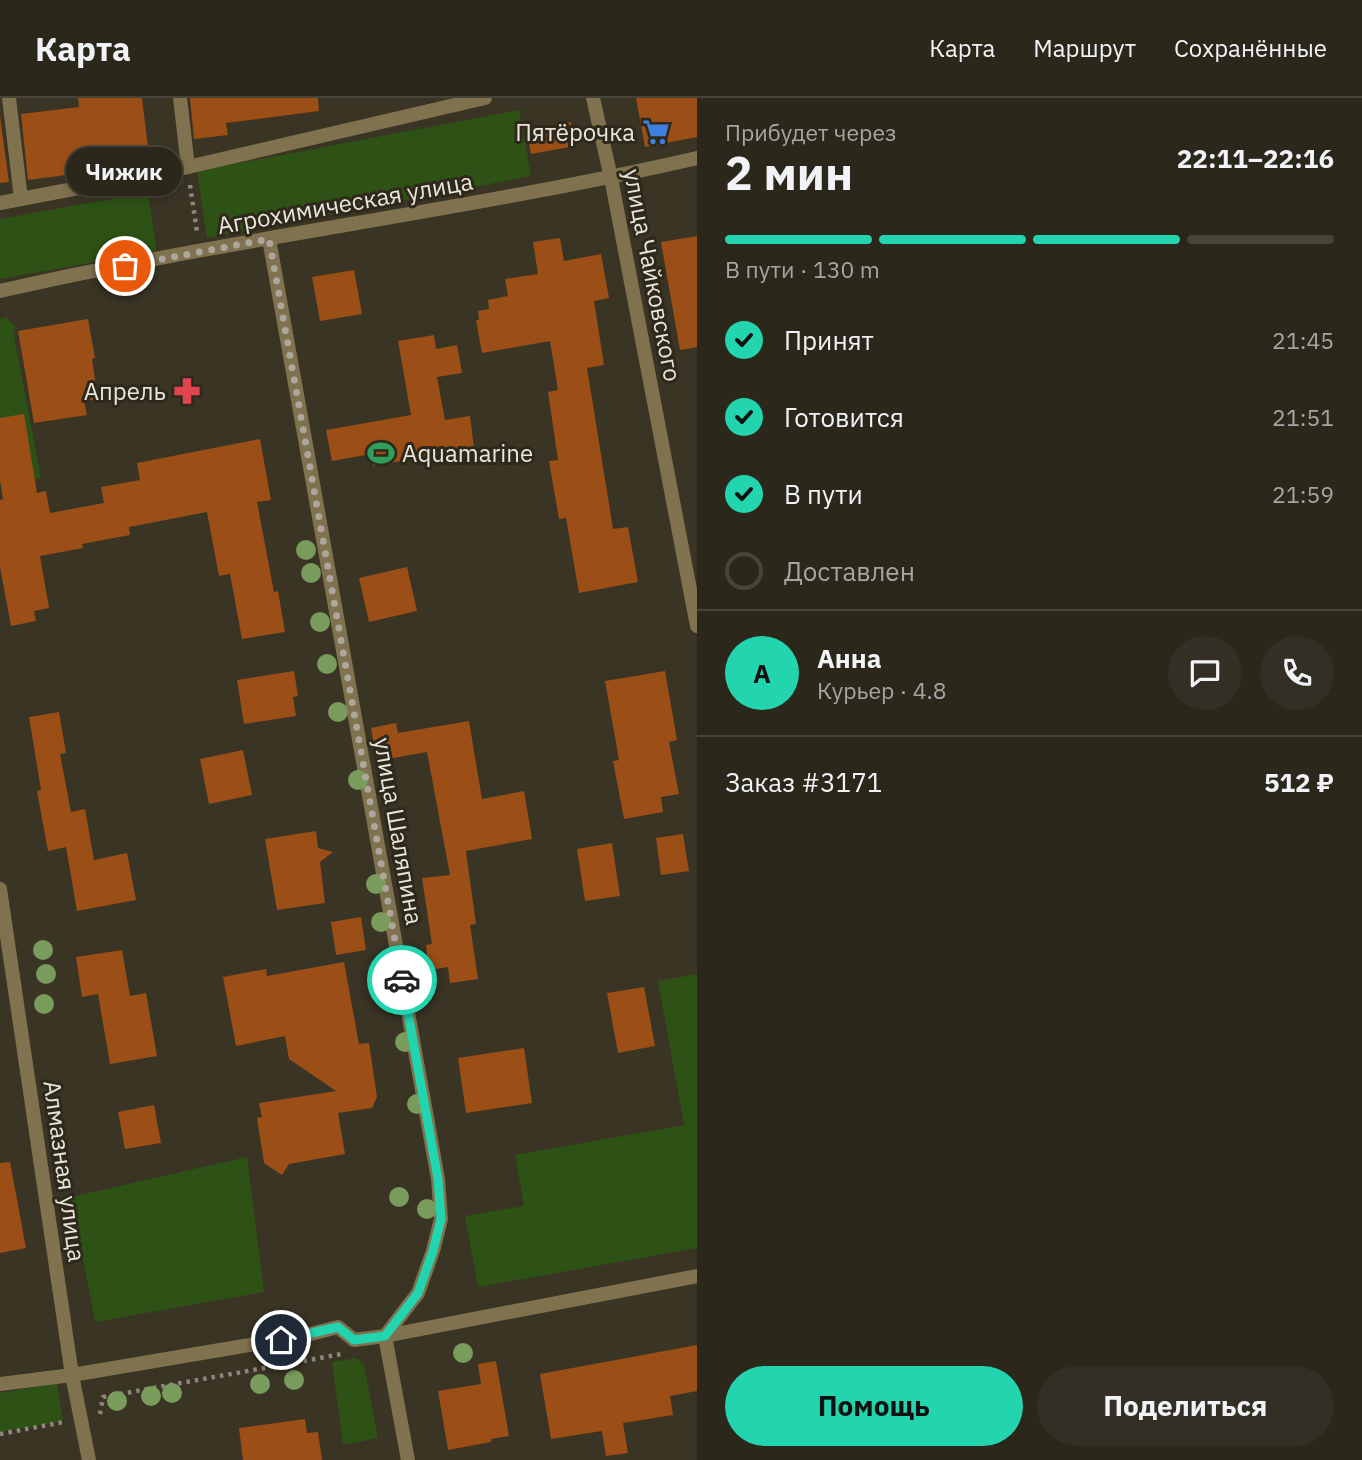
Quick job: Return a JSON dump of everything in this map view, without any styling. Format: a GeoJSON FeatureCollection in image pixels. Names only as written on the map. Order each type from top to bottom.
{"type":"FeatureCollection","features":[{"type":"Feature","properties":{"kind":"street"},"geometry":{"type":"LineString","coordinates":[[9,98],[21,199]]}},
{"type":"Feature","properties":{"kind":"street"},"geometry":{"type":"LineString","coordinates":[[180,98],[188,167]]}},
{"type":"Feature","properties":{"kind":"street"},"geometry":{"type":"LineString","coordinates":[[413,98],[415,114]]}},
{"type":"Feature","properties":{"kind":"street"},"geometry":{"type":"LineString","coordinates":[[0,203],[188,167],[485,98]]}},
{"type":"Feature","properties":{"kind":"street","name":"улица Чайковского"},"geometry":{"type":"LineString","coordinates":[[593,98],[611,178],[697,626]]}},
{"type":"Feature","properties":{"kind":"street","name":"Агрохимическая улица"},"geometry":{"type":"LineString","coordinates":[[0,292],[269,239],[611,178],[697,158]]}},
{"type":"Feature","properties":{"kind":"street","name":"улица Шаляпина"},"geometry":{"type":"LineString","coordinates":[[269,239],[438,1179],[441,1219],[433,1251],[418,1293],[385,1336]]}},
{"type":"Feature","properties":{"kind":"street","name":"Алмазная улица"},"geometry":{"type":"LineString","coordinates":[[0,889],[72,1375],[89,1460]]}},
{"type":"Feature","properties":{"kind":"street"},"geometry":{"type":"LineString","coordinates":[[0,1384],[72,1375],[303,1336],[338,1327],[354,1340],[385,1336],[697,1276]]}},
{"type":"Feature","properties":{"kind":"street"},"geometry":{"type":"LineString","coordinates":[[385,1336],[408,1460]]}},
{"type":"Feature","properties":{"kind":"path"},"geometry":{"type":"LineString","coordinates":[[188,167],[200,252]]}},
{"type":"Feature","properties":{"kind":"path"},"geometry":{"type":"LineString","coordinates":[[0,1434],[100,1414],[103,1397],[355,1352]]}},
{"type":"Feature","properties":{"kind":"green space"},"geometry":{"type":"Polygon","coordinates":[[[519,110],[531,176],[207,238],[197,171],[519,110]]]}},
{"type":"Feature","properties":{"kind":"green space"},"geometry":{"type":"Polygon","coordinates":[[[148,192],[157,255],[156,251],[0,279],[0,219],[148,192]]]}},
{"type":"Feature","properties":{"kind":"green space"},"geometry":{"type":"Polygon","coordinates":[[[7,317],[16,328],[13,331],[41,478],[0,486],[0,319],[7,317]]]}},
{"type":"Feature","properties":{"kind":"green space"},"geometry":{"type":"Polygon","coordinates":[[[697,974],[697,1248],[478,1287],[465,1216],[524,1206],[515,1155],[684,1125],[658,981],[697,974]]]}},
{"type":"Feature","properties":{"kind":"green space"},"geometry":{"type":"Polygon","coordinates":[[[247,1157],[264,1292],[95,1322],[71,1197],[247,1157]]]}},
{"type":"Feature","properties":{"kind":"green space"},"geometry":{"type":"Polygon","coordinates":[[[356,1358],[364,1365],[378,1438],[343,1445],[332,1362],[356,1358]]]}},
{"type":"Feature","properties":{"kind":"green space"},"geometry":{"type":"Polygon","coordinates":[[[57,1383],[63,1421],[0,1432],[0,1393],[57,1383]]]}},
{"type":"Feature","properties":{"kind":"building"},"geometry":{"type":"Polygon","coordinates":[[[78,98],[142,98],[150,164],[28,180],[21,114],[79,107],[78,98]]]}},
{"type":"Feature","properties":{"kind":"building"},"geometry":{"type":"Polygon","coordinates":[[[190,98],[318,98],[319,111],[226,123],[228,135],[194,139],[190,98]]]}},
{"type":"Feature","properties":{"kind":"building"},"geometry":{"type":"Polygon","coordinates":[[[636,98],[697,98],[697,137],[645,147],[636,98]]]}},
{"type":"Feature","properties":{"kind":"building"},"geometry":{"type":"Polygon","coordinates":[[[0,116],[9,182],[0,183],[0,116]]]}},
{"type":"Feature","properties":{"kind":"building"},"geometry":{"type":"Polygon","coordinates":[[[571,122],[575,146],[531,154],[527,130],[571,122]]]}},
{"type":"Feature","properties":{"kind":"building"},"geometry":{"type":"Polygon","coordinates":[[[697,236],[697,347],[680,350],[661,242],[697,236]]]}},
{"type":"Feature","properties":{"kind":"building"},"geometry":{"type":"Polygon","coordinates":[[[560,238],[564,261],[601,254],[609,298],[594,301],[604,365],[587,368],[613,529],[628,527],[638,582],[579,593],[566,518],[559,519],[549,461],[558,460],[548,392],[558,390],[550,341],[482,353],[476,320],[479,320],[478,311],[489,309],[488,300],[508,296],[505,279],[538,274],[533,242],[560,238]]]}},
{"type":"Feature","properties":{"kind":"building"},"geometry":{"type":"Polygon","coordinates":[[[354,270],[362,314],[320,321],[312,277],[354,270]]]}},
{"type":"Feature","properties":{"kind":"building"},"geometry":{"type":"Polygon","coordinates":[[[88,319],[95,358],[92,359],[98,399],[84,401],[87,415],[34,423],[18,331],[88,319]]]}},
{"type":"Feature","properties":{"kind":"building"},"geometry":{"type":"Polygon","coordinates":[[[434,335],[436,349],[457,345],[462,373],[437,377],[445,420],[470,416],[474,448],[373,466],[371,454],[332,461],[326,430],[411,415],[398,341],[434,335]]]}},
{"type":"Feature","properties":{"kind":"building"},"geometry":{"type":"Polygon","coordinates":[[[24,414],[37,493],[46,491],[50,513],[104,503],[101,487],[140,480],[137,463],[260,439],[271,500],[257,502],[274,592],[278,591],[285,632],[242,639],[230,574],[219,576],[207,512],[129,527],[130,535],[82,544],[83,548],[40,556],[49,608],[34,611],[36,621],[11,626],[0,567],[0,500],[3,499],[0,480],[0,418],[24,414]]]}},
{"type":"Feature","properties":{"kind":"building"},"geometry":{"type":"Polygon","coordinates":[[[407,567],[417,611],[369,622],[359,578],[407,567]]]}},
{"type":"Feature","properties":{"kind":"building"},"geometry":{"type":"Polygon","coordinates":[[[294,671],[298,696],[293,697],[296,716],[244,724],[237,680],[294,671]]]}},
{"type":"Feature","properties":{"kind":"building"},"geometry":{"type":"Polygon","coordinates":[[[665,671],[677,740],[669,742],[679,794],[661,797],[663,812],[624,819],[613,761],[619,760],[605,681],[665,671]]]}},
{"type":"Feature","properties":{"kind":"building"},"geometry":{"type":"Polygon","coordinates":[[[59,712],[66,753],[60,754],[71,812],[85,809],[94,860],[127,853],[136,900],[77,911],[66,847],[48,851],[37,791],[41,790],[29,717],[59,712]]]}},
{"type":"Feature","properties":{"kind":"building"},"geometry":{"type":"Polygon","coordinates":[[[469,721],[482,799],[524,791],[532,839],[466,851],[476,924],[470,925],[478,979],[450,983],[448,967],[429,970],[426,945],[432,944],[422,878],[450,875],[427,752],[377,761],[371,728],[396,723],[398,733],[469,721]]]}},
{"type":"Feature","properties":{"kind":"building"},"geometry":{"type":"Polygon","coordinates":[[[243,750],[252,795],[209,804],[200,759],[243,750]]]}},
{"type":"Feature","properties":{"kind":"building"},"geometry":{"type":"Polygon","coordinates":[[[316,831],[318,848],[333,852],[320,862],[325,903],[277,910],[265,839],[316,831]]]}},
{"type":"Feature","properties":{"kind":"building"},"geometry":{"type":"Polygon","coordinates":[[[683,834],[689,871],[661,875],[656,838],[683,834]]]}},
{"type":"Feature","properties":{"kind":"building"},"geometry":{"type":"Polygon","coordinates":[[[612,843],[620,896],[585,901],[577,849],[612,843]]]}},
{"type":"Feature","properties":{"kind":"building"},"geometry":{"type":"Polygon","coordinates":[[[361,917],[366,950],[336,955],[331,922],[361,917]]]}},
{"type":"Feature","properties":{"kind":"building"},"geometry":{"type":"Polygon","coordinates":[[[122,950],[130,996],[146,993],[157,1056],[110,1064],[98,994],[82,997],[76,957],[122,950]]]}},
{"type":"Feature","properties":{"kind":"building"},"geometry":{"type":"Polygon","coordinates":[[[344,962],[359,1044],[369,1043],[377,1097],[372,1108],[338,1113],[345,1154],[289,1164],[282,1175],[264,1163],[257,1118],[262,1117],[259,1103],[336,1091],[289,1059],[285,1036],[236,1046],[223,977],[266,969],[267,976],[344,962]]]}},
{"type":"Feature","properties":{"kind":"building"},"geometry":{"type":"Polygon","coordinates":[[[644,987],[655,1046],[618,1053],[607,993],[644,987]]]}},
{"type":"Feature","properties":{"kind":"building"},"geometry":{"type":"Polygon","coordinates":[[[524,1048],[532,1103],[466,1113],[458,1058],[524,1048]]]}},
{"type":"Feature","properties":{"kind":"building"},"geometry":{"type":"Polygon","coordinates":[[[154,1105],[161,1143],[125,1149],[118,1112],[154,1105]]]}},
{"type":"Feature","properties":{"kind":"building"},"geometry":{"type":"Polygon","coordinates":[[[10,1162],[26,1248],[0,1253],[0,1163],[10,1162]]]}},
{"type":"Feature","properties":{"kind":"building"},"geometry":{"type":"Polygon","coordinates":[[[697,1345],[697,1391],[670,1396],[673,1415],[623,1423],[628,1453],[606,1456],[602,1431],[551,1439],[540,1374],[697,1345]]]}},
{"type":"Feature","properties":{"kind":"building"},"geometry":{"type":"Polygon","coordinates":[[[496,1361],[509,1436],[448,1450],[438,1391],[481,1384],[478,1364],[496,1361]]]}},
{"type":"Feature","properties":{"kind":"building"},"geometry":{"type":"Polygon","coordinates":[[[305,1419],[307,1433],[318,1432],[322,1460],[243,1460],[239,1428],[305,1419]]]}},
{"type":"Feature","properties":{"kind":"way so far"},"geometry":{"type":"LineString","coordinates":[[125,266],[269,239],[402,980]]}},
{"type":"Feature","properties":{"kind":"place","name":"Пятёрочка"},"geometry":{"type":"Point","coordinates":[656,132]}},
{"type":"Feature","properties":{"kind":"place","name":"Чижик"},"geometry":{"type":"Point","coordinates":[125,266]}},
{"type":"Feature","properties":{"kind":"place","name":"Апрель"},"geometry":{"type":"Point","coordinates":[187,391]}},
{"type":"Feature","properties":{"kind":"place","name":"Aquamarine"},"geometry":{"type":"Point","coordinates":[381,453]}},
{"type":"Feature","properties":{"kind":"route"},"geometry":{"type":"LineString","coordinates":[[281,1340],[338,1327],[354,1340],[385,1336],[418,1293],[433,1251],[441,1219],[438,1179],[402,980]]}}]}
